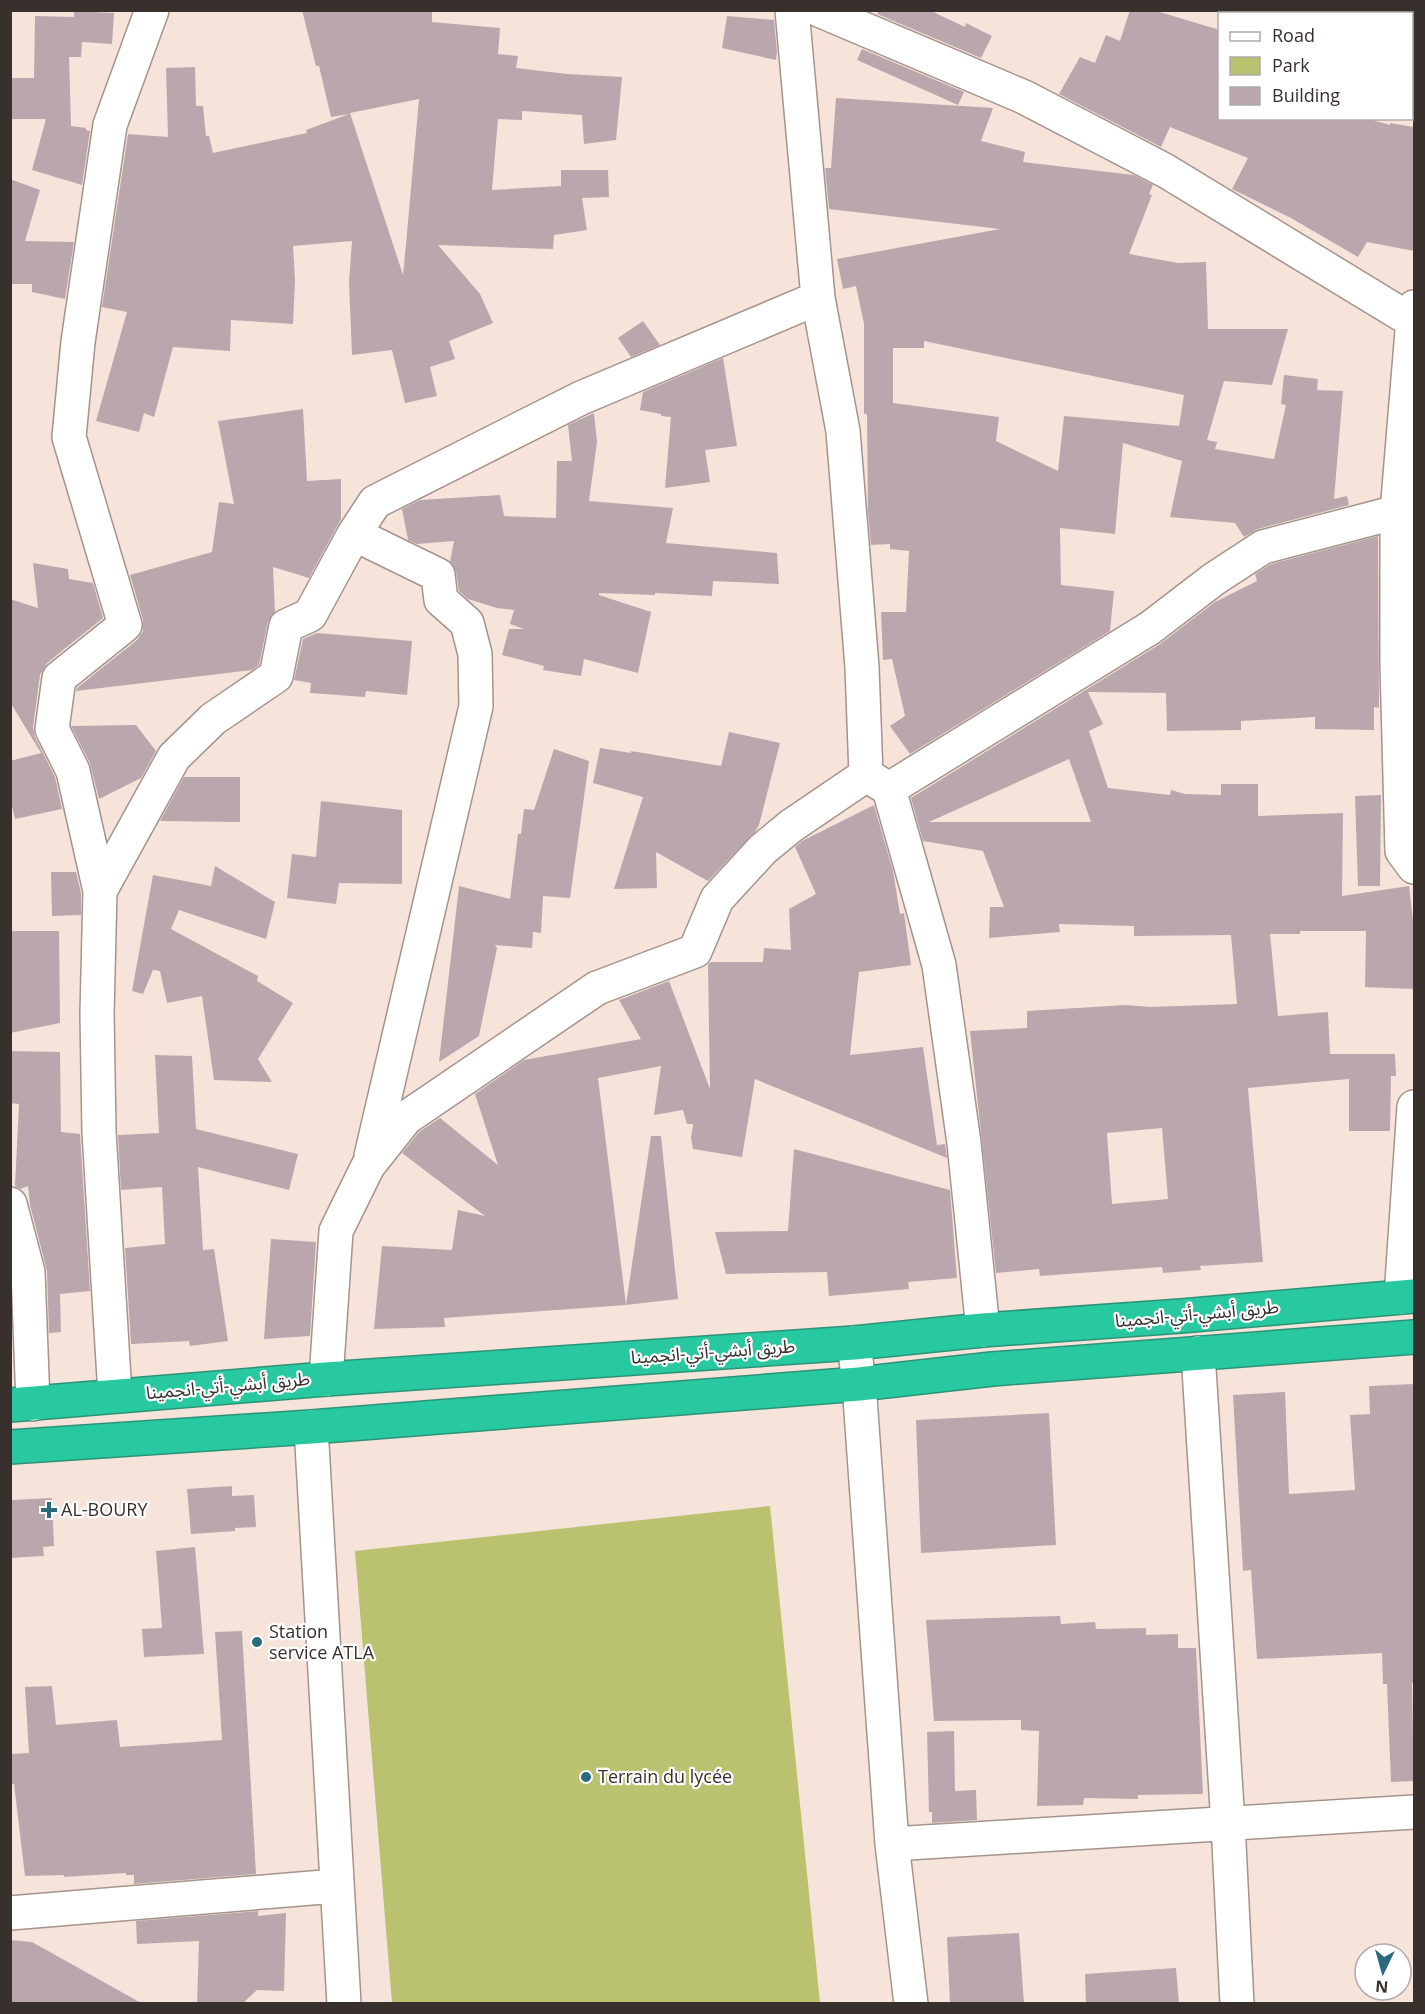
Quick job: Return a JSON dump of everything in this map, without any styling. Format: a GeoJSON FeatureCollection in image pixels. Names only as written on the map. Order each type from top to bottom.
{"type":"FeatureCollection","features":[{"type":"Feature","properties":{"kind":"highway","name":"طريق أبشي-أتي-انجمينا"},"geometry":{"type":"LineString","coordinates":[[22,1405],[326,1378],[854,1343],[983,1330],[1181,1316],[1408,1296]]}},
{"type":"Feature","properties":{"kind":"highway"},"geometry":{"type":"LineString","coordinates":[[10,1448],[859,1384],[992,1369],[1414,1337]]}},
{"type":"Feature","properties":{"kind":"street"},"geometry":{"type":"LineString","coordinates":[[115,1395],[99,1132],[97,1014],[100,891],[73,771],[52,729],[59,678],[125,625],[69,437],[78,342],[110,125],[152,10]]}},
{"type":"Feature","properties":{"kind":"street"},"geometry":{"type":"LineString","coordinates":[[792,10],[818,298],[843,431],[862,667],[877,782],[939,965],[964,1143],[983,1330]]}},
{"type":"Feature","properties":{"kind":"street"},"geometry":{"type":"LineString","coordinates":[[819,10],[1024,97],[1166,171],[1414,316],[1397,664],[1402,851],[1414,867]]}},
{"type":"Feature","properties":{"kind":"street"},"geometry":{"type":"LineString","coordinates":[[100,891],[174,757],[213,719],[276,676],[286,626],[310,615],[354,534],[375,502],[560,408],[818,298]]}},
{"type":"Feature","properties":{"kind":"street"},"geometry":{"type":"LineString","coordinates":[[326,1378],[336,1231],[369,1166],[406,1118],[597,988],[695,951],[717,899],[763,849],[791,826],[877,782],[1150,628],[1214,579],[1263,547],[1406,510]]}},
{"type":"Feature","properties":{"kind":"street"},"geometry":{"type":"LineString","coordinates":[[354,534],[438,575],[441,600],[467,623],[475,654],[476,706],[369,1166]]}},
{"type":"Feature","properties":{"kind":"street"},"geometry":{"type":"LineString","coordinates":[[1408,1296],[1414,1107]]}},
{"type":"Feature","properties":{"kind":"street"},"geometry":{"type":"LineString","coordinates":[[10,1203],[28,1272],[22,1405]]}},
{"type":"Feature","properties":{"kind":"street"},"geometry":{"type":"LineString","coordinates":[[854,1343],[859,1384],[892,1844],[911,2004]]}},
{"type":"Feature","properties":{"kind":"street"},"geometry":{"type":"LineString","coordinates":[[1198,1353],[1237,2004]]}},
{"type":"Feature","properties":{"kind":"street"},"geometry":{"type":"LineString","coordinates":[[311,1427],[344,2004]]}},
{"type":"Feature","properties":{"kind":"street"},"geometry":{"type":"LineString","coordinates":[[892,1844],[1414,1812]]}},
{"type":"Feature","properties":{"kind":"street"},"geometry":{"type":"LineString","coordinates":[[10,1913],[336,1886]]}},
{"type":"Feature","properties":{"kind":"green space","name":"Terrain du lycée"},"geometry":{"type":"Polygon","coordinates":[[[770,1506],[820,2003],[392,2003],[355,1551],[770,1506]]]}},
{"type":"Feature","properties":{"kind":"building"},"geometry":{"type":"Polygon","coordinates":[[[302,10],[432,10],[432,22],[500,28],[498,54],[518,56],[516,68],[622,77],[616,140],[584,144],[582,115],[522,111],[522,120],[498,119],[492,190],[561,186],[561,170],[608,170],[609,197],[582,198],[587,230],[554,235],[553,249],[438,245],[480,294],[493,323],[449,341],[455,359],[430,367],[437,396],[405,403],[392,350],[352,355],[349,282],[352,241],[293,246],[295,281],[293,324],[231,320],[230,351],[173,347],[154,417],[144,413],[139,432],[96,421],[127,312],[102,307],[128,134],[168,137],[166,68],[195,67],[196,106],[203,106],[206,136],[209,136],[213,153],[307,133],[306,130],[349,114],[331,117],[319,66],[316,66],[302,10]],[[419,99],[350,113],[403,275],[419,99]]]}},
{"type":"Feature","properties":{"kind":"building"},"geometry":{"type":"Polygon","coordinates":[[[879,10],[929,10],[965,27],[966,23],[992,36],[981,58],[877,14],[879,10]]]}},
{"type":"Feature","properties":{"kind":"building"},"geometry":{"type":"Polygon","coordinates":[[[1130,10],[1153,10],[1218,29],[1218,120],[1372,120],[1390,125],[1390,123],[1414,127],[1414,251],[1367,242],[1358,257],[1291,218],[1232,189],[1248,158],[1170,127],[1161,147],[1059,94],[1080,57],[1095,63],[1106,35],[1120,41],[1130,10]]]}},
{"type":"Feature","properties":{"kind":"building"},"geometry":{"type":"Polygon","coordinates":[[[74,11],[114,13],[112,44],[82,42],[81,57],[69,57],[71,126],[86,128],[90,131],[82,185],[32,170],[46,119],[10,119],[10,78],[34,78],[35,16],[74,17],[74,11]]]}},
{"type":"Feature","properties":{"kind":"building"},"geometry":{"type":"Polygon","coordinates":[[[727,16],[774,20],[776,60],[722,48],[727,16]]]}},
{"type":"Feature","properties":{"kind":"building"},"geometry":{"type":"Polygon","coordinates":[[[862,49],[964,92],[958,105],[857,60],[862,49]]]}},
{"type":"Feature","properties":{"kind":"building"},"geometry":{"type":"Polygon","coordinates":[[[836,98],[993,108],[981,141],[1025,152],[1023,162],[1134,175],[1153,185],[1149,194],[1152,195],[1129,254],[1178,263],[1206,262],[1208,329],[1288,329],[1272,385],[1224,381],[1207,440],[1217,442],[1215,449],[1274,459],[1286,405],[1281,404],[1284,375],[1318,379],[1317,390],[1343,391],[1334,499],[1347,496],[1349,505],[1258,529],[1244,537],[1235,523],[1170,517],[1182,461],[1123,443],[1115,534],[1060,528],[1061,585],[1114,591],[1110,631],[910,754],[890,726],[905,716],[892,659],[883,660],[881,612],[906,612],[909,551],[890,549],[890,544],[871,545],[868,512],[867,414],[864,414],[864,324],[856,286],[843,289],[837,259],[1000,229],[829,209],[825,168],[831,168],[836,98]],[[924,341],[924,348],[893,348],[893,403],[999,417],[996,441],[1058,471],[1064,416],[1179,426],[1184,395],[924,341]]]}},
{"type":"Feature","properties":{"kind":"building"},"geometry":{"type":"Polygon","coordinates":[[[10,179],[40,190],[25,241],[74,242],[65,299],[32,292],[32,284],[10,284],[10,179]]]}},
{"type":"Feature","properties":{"kind":"building"},"geometry":{"type":"Polygon","coordinates":[[[643,321],[660,345],[631,357],[618,338],[643,321]]]}},
{"type":"Feature","properties":{"kind":"building"},"geometry":{"type":"Polygon","coordinates":[[[723,358],[737,446],[705,450],[710,482],[665,488],[671,417],[640,410],[643,392],[723,358]]]}},
{"type":"Feature","properties":{"kind":"building"},"geometry":{"type":"Polygon","coordinates":[[[303,409],[307,481],[341,479],[341,519],[309,578],[273,567],[275,612],[268,622],[259,665],[252,670],[76,691],[137,640],[143,631],[143,620],[130,575],[212,552],[219,502],[234,504],[218,421],[303,409]]]}},
{"type":"Feature","properties":{"kind":"building"},"geometry":{"type":"Polygon","coordinates":[[[594,413],[597,442],[589,501],[673,508],[666,543],[777,553],[779,584],[713,581],[712,596],[599,593],[599,595],[651,612],[638,673],[584,659],[581,676],[543,670],[544,666],[502,655],[509,629],[524,629],[510,624],[514,610],[497,608],[468,599],[459,591],[456,572],[450,562],[454,541],[417,544],[408,540],[402,509],[420,500],[500,495],[504,516],[556,518],[557,461],[572,461],[568,425],[594,413]]]}},
{"type":"Feature","properties":{"kind":"building"},"geometry":{"type":"Polygon","coordinates":[[[1378,536],[1379,708],[1374,707],[1374,730],[1315,729],[1315,717],[1241,721],[1241,730],[1167,731],[1166,693],[1088,692],[1103,724],[1089,731],[1108,788],[1170,795],[1171,790],[1185,794],[1221,795],[1221,784],[1258,784],[1258,816],[1343,813],[1342,896],[1409,886],[1414,929],[1414,989],[1365,987],[1366,931],[1300,931],[1300,934],[1270,934],[1278,1016],[1328,1012],[1330,1054],[1395,1054],[1396,1076],[1391,1076],[1390,1131],[1349,1131],[1349,1079],[1248,1088],[1263,1262],[1200,1266],[1201,1270],[1163,1273],[1162,1267],[1040,1276],[1039,1269],[996,1273],[970,1031],[1027,1028],[1027,1011],[1126,1005],[1150,1007],[1237,1004],[1231,935],[1134,936],[1134,926],[1059,924],[1060,932],[989,938],[990,907],[1004,907],[983,851],[923,841],[911,798],[1160,644],[1215,602],[1257,581],[1255,574],[1271,564],[1378,536]],[[1069,759],[929,822],[1091,822],[1069,759]],[[1162,1128],[1107,1133],[1112,1204],[1168,1199],[1162,1128]]]}},
{"type":"Feature","properties":{"kind":"building"},"geometry":{"type":"Polygon","coordinates":[[[33,563],[68,569],[69,579],[93,583],[103,618],[47,663],[40,675],[33,727],[35,737],[55,777],[62,809],[15,819],[10,797],[10,761],[41,753],[10,702],[10,599],[38,608],[33,563]]]}},
{"type":"Feature","properties":{"kind":"building"},"geometry":{"type":"Polygon","coordinates":[[[317,633],[412,641],[407,695],[366,691],[365,697],[310,693],[311,683],[294,680],[303,639],[317,633]]]}},
{"type":"Feature","properties":{"kind":"building"},"geometry":{"type":"Polygon","coordinates":[[[136,725],[156,751],[141,778],[99,799],[90,763],[71,726],[136,725]]]}},
{"type":"Feature","properties":{"kind":"building"},"geometry":{"type":"Polygon","coordinates":[[[729,732],[780,743],[759,825],[755,832],[708,881],[656,852],[657,888],[614,889],[643,797],[593,783],[600,748],[721,766],[729,732]]]}},
{"type":"Feature","properties":{"kind":"building"},"geometry":{"type":"Polygon","coordinates":[[[554,749],[589,761],[570,898],[543,896],[541,933],[533,932],[532,948],[495,945],[497,948],[479,1036],[439,1062],[459,886],[510,899],[518,834],[521,834],[524,809],[534,810],[554,749]]]}},
{"type":"Feature","properties":{"kind":"building"},"geometry":{"type":"Polygon","coordinates":[[[184,777],[240,777],[240,822],[160,821],[184,777]]]}},
{"type":"Feature","properties":{"kind":"building"},"geometry":{"type":"Polygon","coordinates":[[[1381,795],[1380,886],[1358,886],[1355,796],[1381,795]]]}},
{"type":"Feature","properties":{"kind":"building"},"geometry":{"type":"Polygon","coordinates":[[[321,801],[402,810],[402,884],[339,883],[336,904],[287,898],[292,854],[316,857],[321,801]]]}},
{"type":"Feature","properties":{"kind":"building"},"geometry":{"type":"Polygon","coordinates":[[[874,805],[893,871],[900,914],[904,913],[911,965],[859,972],[850,1055],[923,1047],[937,1145],[945,1144],[947,1158],[755,1079],[742,1157],[693,1149],[691,1138],[693,1124],[687,1124],[683,1110],[654,1115],[661,1066],[598,1078],[626,1305],[444,1318],[445,1327],[374,1329],[382,1246],[452,1250],[458,1210],[485,1216],[402,1153],[419,1132],[440,1118],[498,1165],[475,1094],[524,1060],[641,1039],[619,1000],[669,981],[710,1089],[708,965],[710,962],[763,962],[764,948],[791,950],[789,909],[816,894],[795,847],[802,841],[874,805]]]}},
{"type":"Feature","properties":{"kind":"building"},"geometry":{"type":"Polygon","coordinates":[[[215,866],[275,902],[266,939],[179,910],[171,929],[258,976],[257,981],[293,1003],[258,1059],[272,1082],[214,1080],[202,996],[167,1003],[160,971],[153,970],[143,994],[132,991],[153,875],[211,886],[215,866]]]}},
{"type":"Feature","properties":{"kind":"building"},"geometry":{"type":"Polygon","coordinates":[[[51,872],[76,872],[81,893],[81,915],[52,916],[51,872]]]}},
{"type":"Feature","properties":{"kind":"building"},"geometry":{"type":"Polygon","coordinates":[[[10,931],[59,931],[60,1023],[10,1033],[10,931]]]}},
{"type":"Feature","properties":{"kind":"building"},"geometry":{"type":"Polygon","coordinates":[[[10,1051],[60,1052],[61,1132],[80,1134],[90,1291],[60,1294],[61,1332],[49,1333],[47,1271],[30,1205],[28,1186],[20,1189],[15,1186],[19,1104],[10,1103],[10,1051]]]}},
{"type":"Feature","properties":{"kind":"building"},"geometry":{"type":"Polygon","coordinates":[[[155,1055],[192,1056],[196,1129],[298,1154],[289,1190],[198,1167],[203,1250],[214,1249],[228,1341],[190,1346],[189,1341],[131,1344],[125,1248],[165,1244],[162,1187],[121,1190],[118,1135],[159,1133],[155,1055]]]}},
{"type":"Feature","properties":{"kind":"building"},"geometry":{"type":"Polygon","coordinates":[[[651,1136],[661,1136],[678,1299],[626,1305],[651,1136]]]}},
{"type":"Feature","properties":{"kind":"building"},"geometry":{"type":"Polygon","coordinates":[[[794,1149],[950,1190],[957,1278],[908,1282],[909,1289],[829,1296],[827,1272],[726,1274],[715,1232],[788,1231],[794,1149]]]}},
{"type":"Feature","properties":{"kind":"building"},"geometry":{"type":"Polygon","coordinates":[[[271,1239],[316,1242],[310,1336],[264,1339],[271,1239]]]}},
{"type":"Feature","properties":{"kind":"building"},"geometry":{"type":"Polygon","coordinates":[[[1414,1384],[1414,1683],[1412,1683],[1414,1781],[1391,1782],[1387,1684],[1383,1684],[1382,1653],[1257,1659],[1251,1570],[1243,1571],[1233,1395],[1285,1392],[1289,1494],[1355,1490],[1350,1415],[1370,1414],[1369,1386],[1414,1384]]]}},
{"type":"Feature","properties":{"kind":"building"},"geometry":{"type":"Polygon","coordinates":[[[1049,1413],[1056,1545],[921,1553],[916,1420],[1049,1413]]]}},
{"type":"Feature","properties":{"kind":"building"},"geometry":{"type":"Polygon","coordinates":[[[232,1486],[232,1496],[254,1495],[256,1527],[191,1534],[187,1489],[232,1486]]]}},
{"type":"Feature","properties":{"kind":"building"},"geometry":{"type":"Polygon","coordinates":[[[52,1498],[54,1546],[43,1547],[44,1556],[10,1558],[10,1500],[52,1498]]]}},
{"type":"Feature","properties":{"kind":"building"},"geometry":{"type":"Polygon","coordinates":[[[195,1547],[204,1654],[144,1657],[142,1629],[162,1628],[156,1551],[195,1547]]]}},
{"type":"Feature","properties":{"kind":"building"},"geometry":{"type":"Polygon","coordinates":[[[1060,1616],[1061,1624],[1095,1622],[1096,1629],[1146,1628],[1146,1635],[1178,1634],[1178,1648],[1196,1648],[1203,1794],[1138,1795],[1138,1799],[1084,1798],[1083,1805],[1037,1806],[1039,1731],[1021,1730],[1021,1720],[934,1721],[926,1620],[1060,1616]]]}},
{"type":"Feature","properties":{"kind":"building"},"geometry":{"type":"Polygon","coordinates":[[[242,1631],[256,1874],[134,1884],[134,1875],[126,1875],[126,1873],[64,1877],[64,1875],[25,1876],[14,1784],[10,1785],[10,1754],[29,1753],[25,1687],[52,1686],[56,1725],[117,1720],[120,1747],[222,1740],[215,1632],[242,1631]]]}},
{"type":"Feature","properties":{"kind":"building"},"geometry":{"type":"Polygon","coordinates":[[[954,1731],[955,1791],[976,1790],[977,1820],[932,1823],[932,1812],[929,1812],[927,1732],[954,1731]]]}},
{"type":"Feature","properties":{"kind":"building"},"geometry":{"type":"Polygon","coordinates":[[[258,1911],[258,1916],[286,1913],[284,1991],[257,1990],[242,2004],[197,2004],[199,1941],[137,1944],[136,1921],[258,1911]]]}},
{"type":"Feature","properties":{"kind":"building"},"geometry":{"type":"Polygon","coordinates":[[[1019,1933],[1024,2004],[950,2004],[947,1937],[1019,1933]]]}},
{"type":"Feature","properties":{"kind":"building"},"geometry":{"type":"Polygon","coordinates":[[[10,1940],[32,1942],[143,2004],[10,2004],[10,1940]]]}},
{"type":"Feature","properties":{"kind":"building"},"geometry":{"type":"Polygon","coordinates":[[[1176,1968],[1179,2004],[1086,2004],[1085,1974],[1176,1968]]]}},
{"type":"Feature","properties":{"kind":"place","name":"AL-BOURY"},"geometry":{"type":"Point","coordinates":[49,1510]}},
{"type":"Feature","properties":{"kind":"place","name":"Station service ATLA"},"geometry":{"type":"Point","coordinates":[257,1642]}},
{"type":"Feature","properties":{"kind":"place","name":"Terrain du lycée"},"geometry":{"type":"Point","coordinates":[586,1777]}}]}
